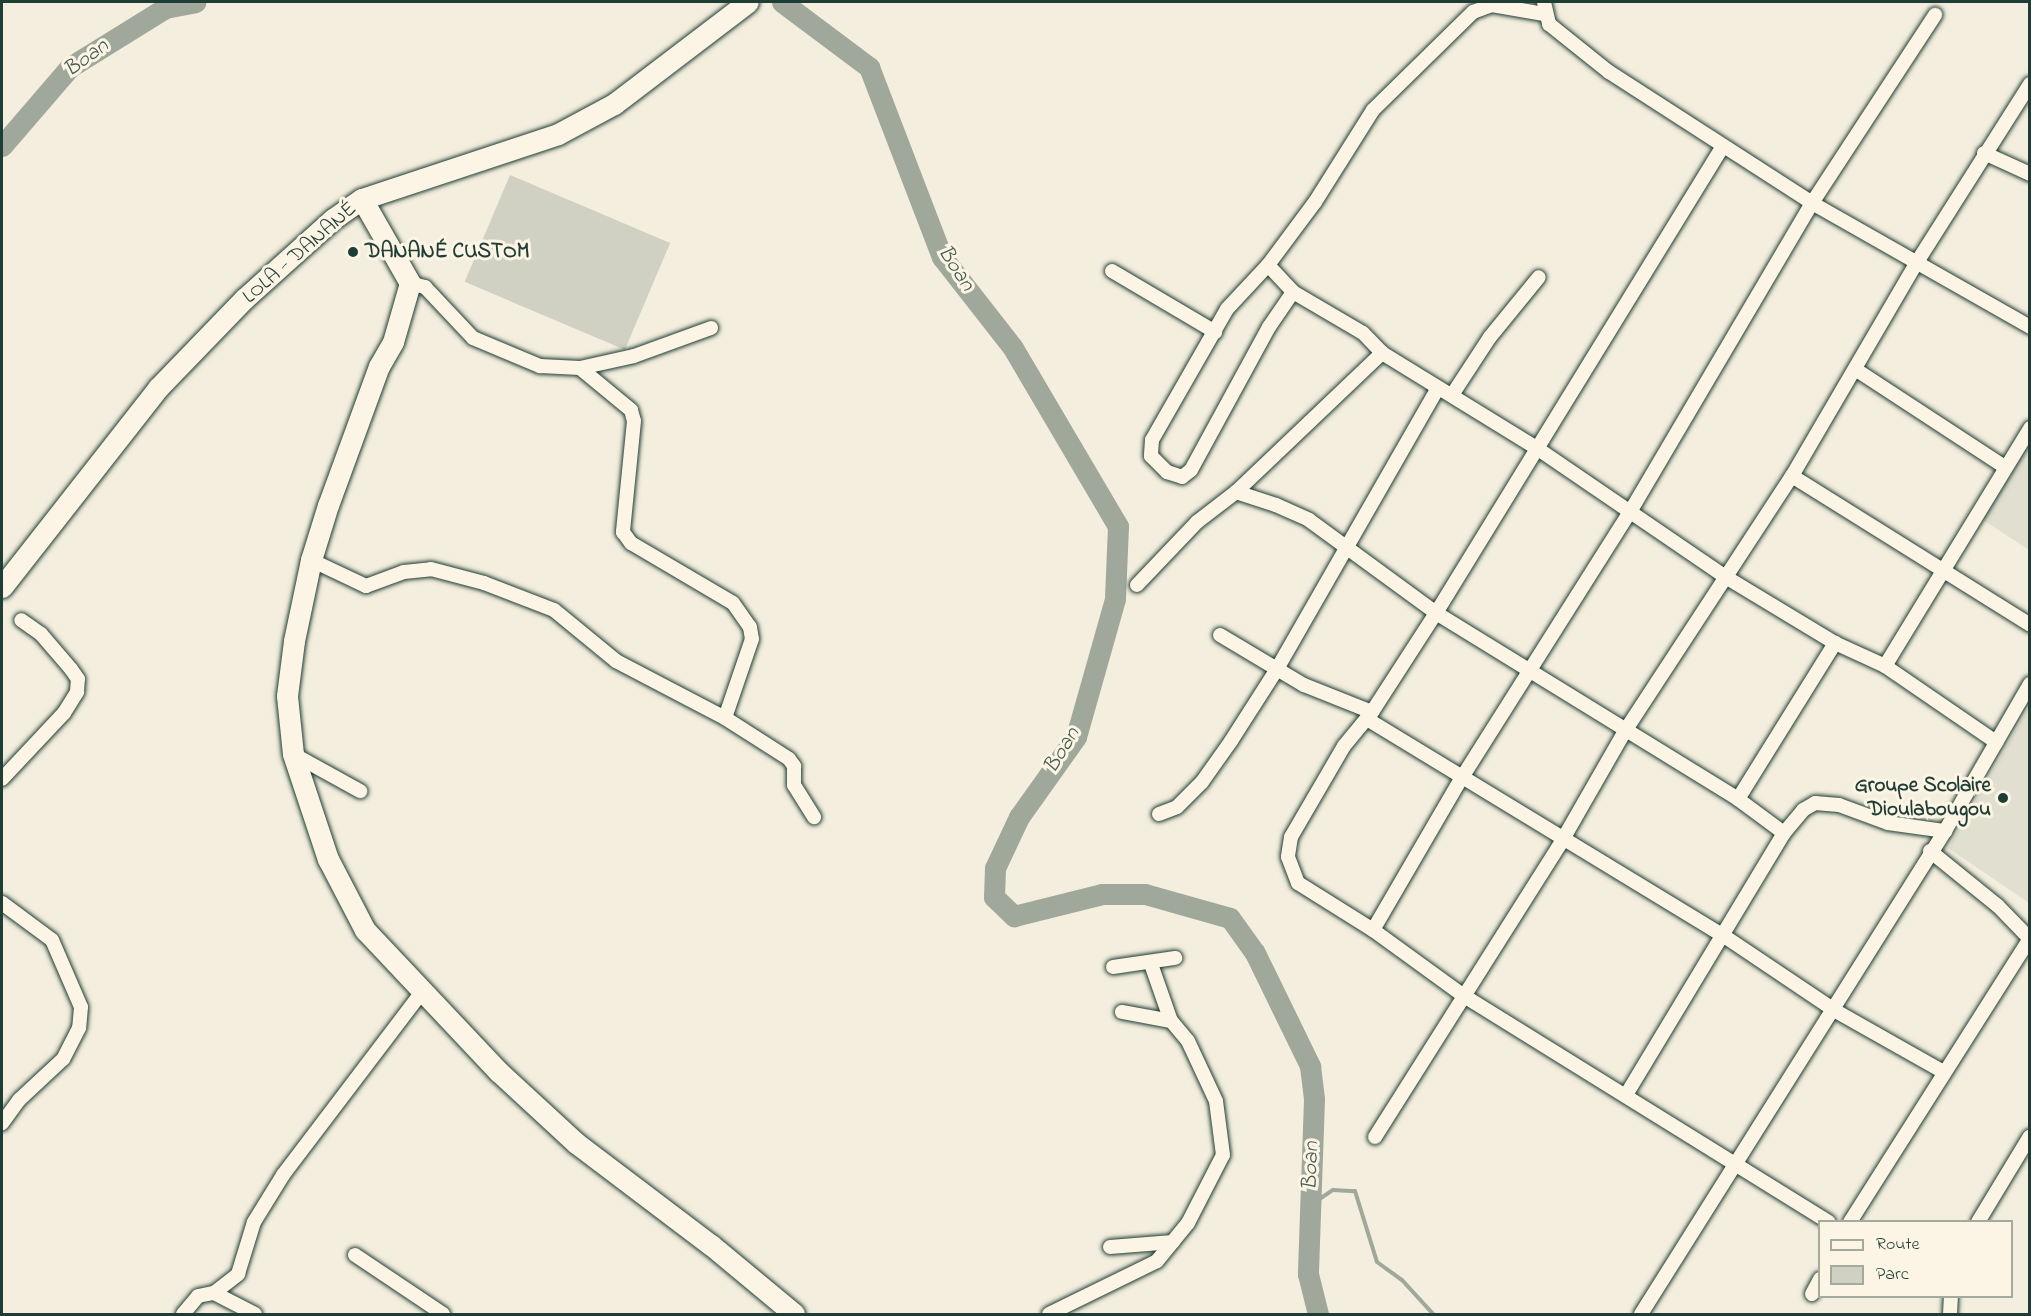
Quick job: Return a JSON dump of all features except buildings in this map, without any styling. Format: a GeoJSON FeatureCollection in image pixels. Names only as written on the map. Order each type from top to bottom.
{"type":"FeatureCollection","features":[{"type":"Feature","properties":{"kind":"main road","name":"LOLA - DANANÉ"},"geometry":{"type":"LineString","coordinates":[[2,587],[158,388],[244,299],[333,219],[362,199],[558,134],[614,104],[742,6]]}},
{"type":"Feature","properties":{"kind":"main road"},"geometry":{"type":"LineString","coordinates":[[362,199],[410,283],[393,342],[379,366],[311,560],[287,696],[293,754],[321,838],[352,910],[365,930],[422,992],[576,1143],[711,1245],[794,1314]]}},
{"type":"Feature","properties":{"kind":"street"},"geometry":{"type":"LineString","coordinates":[[1293,292],[1269,327],[1191,470],[1185,476],[1177,476],[1154,461],[1150,446],[1227,309],[1268,265],[1315,202],[1373,110],[1473,12],[1492,5],[1544,8],[1549,24],[1578,49],[1723,146],[1812,203],[2030,327]]}},
{"type":"Feature","properties":{"kind":"street"},"geometry":{"type":"LineString","coordinates":[[1373,930],[1461,779],[1630,512],[1812,203],[1935,15]]}},
{"type":"Feature","properties":{"kind":"street"},"geometry":{"type":"LineString","coordinates":[[1375,1137],[1562,841],[1624,731],[1792,476],[1917,262],[1984,153],[2030,84]]}},
{"type":"Feature","properties":{"kind":"street"},"geometry":{"type":"LineString","coordinates":[[1723,146],[1436,612],[1370,716],[1344,746],[1291,837],[1288,857],[1298,882],[1373,930],[1464,996],[1826,1220]]}},
{"type":"Feature","properties":{"kind":"street"},"geometry":{"type":"LineString","coordinates":[[1984,153],[2030,174]]}},
{"type":"Feature","properties":{"kind":"street"},"geometry":{"type":"LineString","coordinates":[[1268,265],[1293,292],[1363,333],[1382,353],[1538,449],[1724,576],[1835,644],[1885,666],[1996,742]]}},
{"type":"Feature","properties":{"kind":"street"},"geometry":{"type":"LineString","coordinates":[[1112,271],[1215,332]]}},
{"type":"Feature","properties":{"kind":"street"},"geometry":{"type":"LineString","coordinates":[[1452,395],[1490,337],[1539,277]]}},
{"type":"Feature","properties":{"kind":"street"},"geometry":{"type":"LineString","coordinates":[[410,283],[425,287],[460,328],[487,345],[540,366],[580,369],[634,356],[711,328]]}},
{"type":"Feature","properties":{"kind":"street"},"geometry":{"type":"LineString","coordinates":[[1137,585],[1197,522],[1236,492],[1382,353]]}},
{"type":"Feature","properties":{"kind":"street"},"geometry":{"type":"LineString","coordinates":[[580,369],[631,410],[633,421],[623,532],[631,543],[733,603],[750,627],[752,639],[725,718]]}},
{"type":"Feature","properties":{"kind":"street"},"geometry":{"type":"LineString","coordinates":[[1855,369],[2006,467]]}},
{"type":"Feature","properties":{"kind":"street"},"geometry":{"type":"LineString","coordinates":[[1159,814],[1177,807],[1202,782],[1277,669],[1438,387]]}},
{"type":"Feature","properties":{"kind":"street"},"geometry":{"type":"LineString","coordinates":[[1885,666],[2030,428]]}},
{"type":"Feature","properties":{"kind":"street"},"geometry":{"type":"LineString","coordinates":[[1792,476],[2030,625]]}},
{"type":"Feature","properties":{"kind":"street"},"geometry":{"type":"LineString","coordinates":[[1236,492],[1309,520],[1436,612],[1624,731],[1738,799],[1784,833]]}},
{"type":"Feature","properties":{"kind":"street"},"geometry":{"type":"LineString","coordinates":[[311,560],[366,586],[404,572],[431,569],[554,610],[616,661],[725,718],[793,762],[794,785],[814,817]]}},
{"type":"Feature","properties":{"kind":"street"},"geometry":{"type":"LineString","coordinates":[[2,779],[64,713],[77,692],[78,679],[71,669],[41,634],[21,620]]}},
{"type":"Feature","properties":{"kind":"street"},"geometry":{"type":"LineString","coordinates":[[1220,635],[1304,685],[1370,716],[1461,779],[1724,936],[1834,1010],[1942,1071]]}},
{"type":"Feature","properties":{"kind":"street"},"geometry":{"type":"LineString","coordinates":[[1738,799],[1835,644]]}},
{"type":"Feature","properties":{"kind":"street"},"geometry":{"type":"LineString","coordinates":[[1641,1314],[1693,1237],[1735,1163],[1834,1010],[1930,851],[1945,831],[2030,684]]}},
{"type":"Feature","properties":{"kind":"street"},"geometry":{"type":"LineString","coordinates":[[293,754],[360,791]]}},
{"type":"Feature","properties":{"kind":"street"},"geometry":{"type":"LineString","coordinates":[[1626,1095],[1724,936],[1784,833],[1803,810],[1815,803],[1852,808],[1888,823],[1945,831]]}},
{"type":"Feature","properties":{"kind":"street"},"geometry":{"type":"LineString","coordinates":[[1851,1220],[1942,1071],[2029,938],[1998,906],[1930,851]]}},
{"type":"Feature","properties":{"kind":"street"},"geometry":{"type":"LineString","coordinates":[[2,903],[52,940],[81,1007],[79,1028],[63,1059],[19,1100],[2,1123]]}},
{"type":"Feature","properties":{"kind":"street"},"geometry":{"type":"LineString","coordinates":[[1113,967],[1151,964],[1175,958]]}},
{"type":"Feature","properties":{"kind":"street"},"geometry":{"type":"LineString","coordinates":[[1049,1314],[1143,1270],[1173,1242],[1188,1223],[1223,1155],[1216,1101],[1208,1077],[1188,1041],[1170,1021],[1151,964]]}},
{"type":"Feature","properties":{"kind":"street"},"geometry":{"type":"LineString","coordinates":[[183,1314],[198,1296],[214,1293],[242,1267],[254,1222],[283,1176],[422,992]]}},
{"type":"Feature","properties":{"kind":"street"},"geometry":{"type":"LineString","coordinates":[[1122,1012],[1170,1021]]}},
{"type":"Feature","properties":{"kind":"street"},"geometry":{"type":"LineString","coordinates":[[1979,1220],[2030,1136]]}},
{"type":"Feature","properties":{"kind":"street"},"geometry":{"type":"LineString","coordinates":[[1110,1247],[1173,1242]]}},
{"type":"Feature","properties":{"kind":"street"},"geometry":{"type":"LineString","coordinates":[[355,1255],[443,1314]]}},
{"type":"Feature","properties":{"kind":"street"},"geometry":{"type":"LineString","coordinates":[[1812,1294],[1818,1283]]}},
{"type":"Feature","properties":{"kind":"street"},"geometry":{"type":"LineString","coordinates":[[214,1293],[255,1314]]}},
{"type":"Feature","properties":{"kind":"street"},"geometry":{"type":"LineString","coordinates":[[1950,1314],[1951,1298]]}},
{"type":"Feature","properties":{"kind":"shaded area"},"geometry":{"type":"Polygon","coordinates":[[[2029,439],[2029,550],[1980,518],[2029,439]]]}},
{"type":"Feature","properties":{"kind":"shaded area","name":"Groupe Scolaire Dioulabougou"},"geometry":{"type":"Polygon","coordinates":[[[2029,707],[2029,903],[1948,848],[2029,707]]]}},
{"type":"Feature","properties":{"kind":"green space"},"geometry":{"type":"Polygon","coordinates":[[[510,175],[670,243],[625,350],[465,282],[510,175]]]}},
{"type":"Feature","properties":{"kind":"waterway","name":"Boan"},"geometry":{"type":"LineString","coordinates":[[2,146],[70,67],[165,8],[195,2]]}},
{"type":"Feature","properties":{"kind":"waterway","name":"Boan"},"geometry":{"type":"LineString","coordinates":[[782,2],[869,67],[942,257],[1013,348],[1118,526],[1115,599],[1076,737],[1019,817],[995,868],[994,897],[1014,916],[1102,894],[1145,894],[1230,918],[1255,953],[1310,1066],[1314,1099],[1308,1274],[1318,1314]]}},
{"type":"Feature","properties":{"kind":"waterway"},"geometry":{"type":"LineString","coordinates":[[1309,1206],[1333,1190],[1355,1191],[1377,1262],[1402,1280],[1433,1314]]}},
{"type":"Feature","properties":{"kind":"place","name":"DANANÉ CUSTOM"},"geometry":{"type":"Point","coordinates":[353,252]}},
{"type":"Feature","properties":{"kind":"place","name":"Groupe Scolaire Dioulabougou"},"geometry":{"type":"Point","coordinates":[2003,798]}}]}
